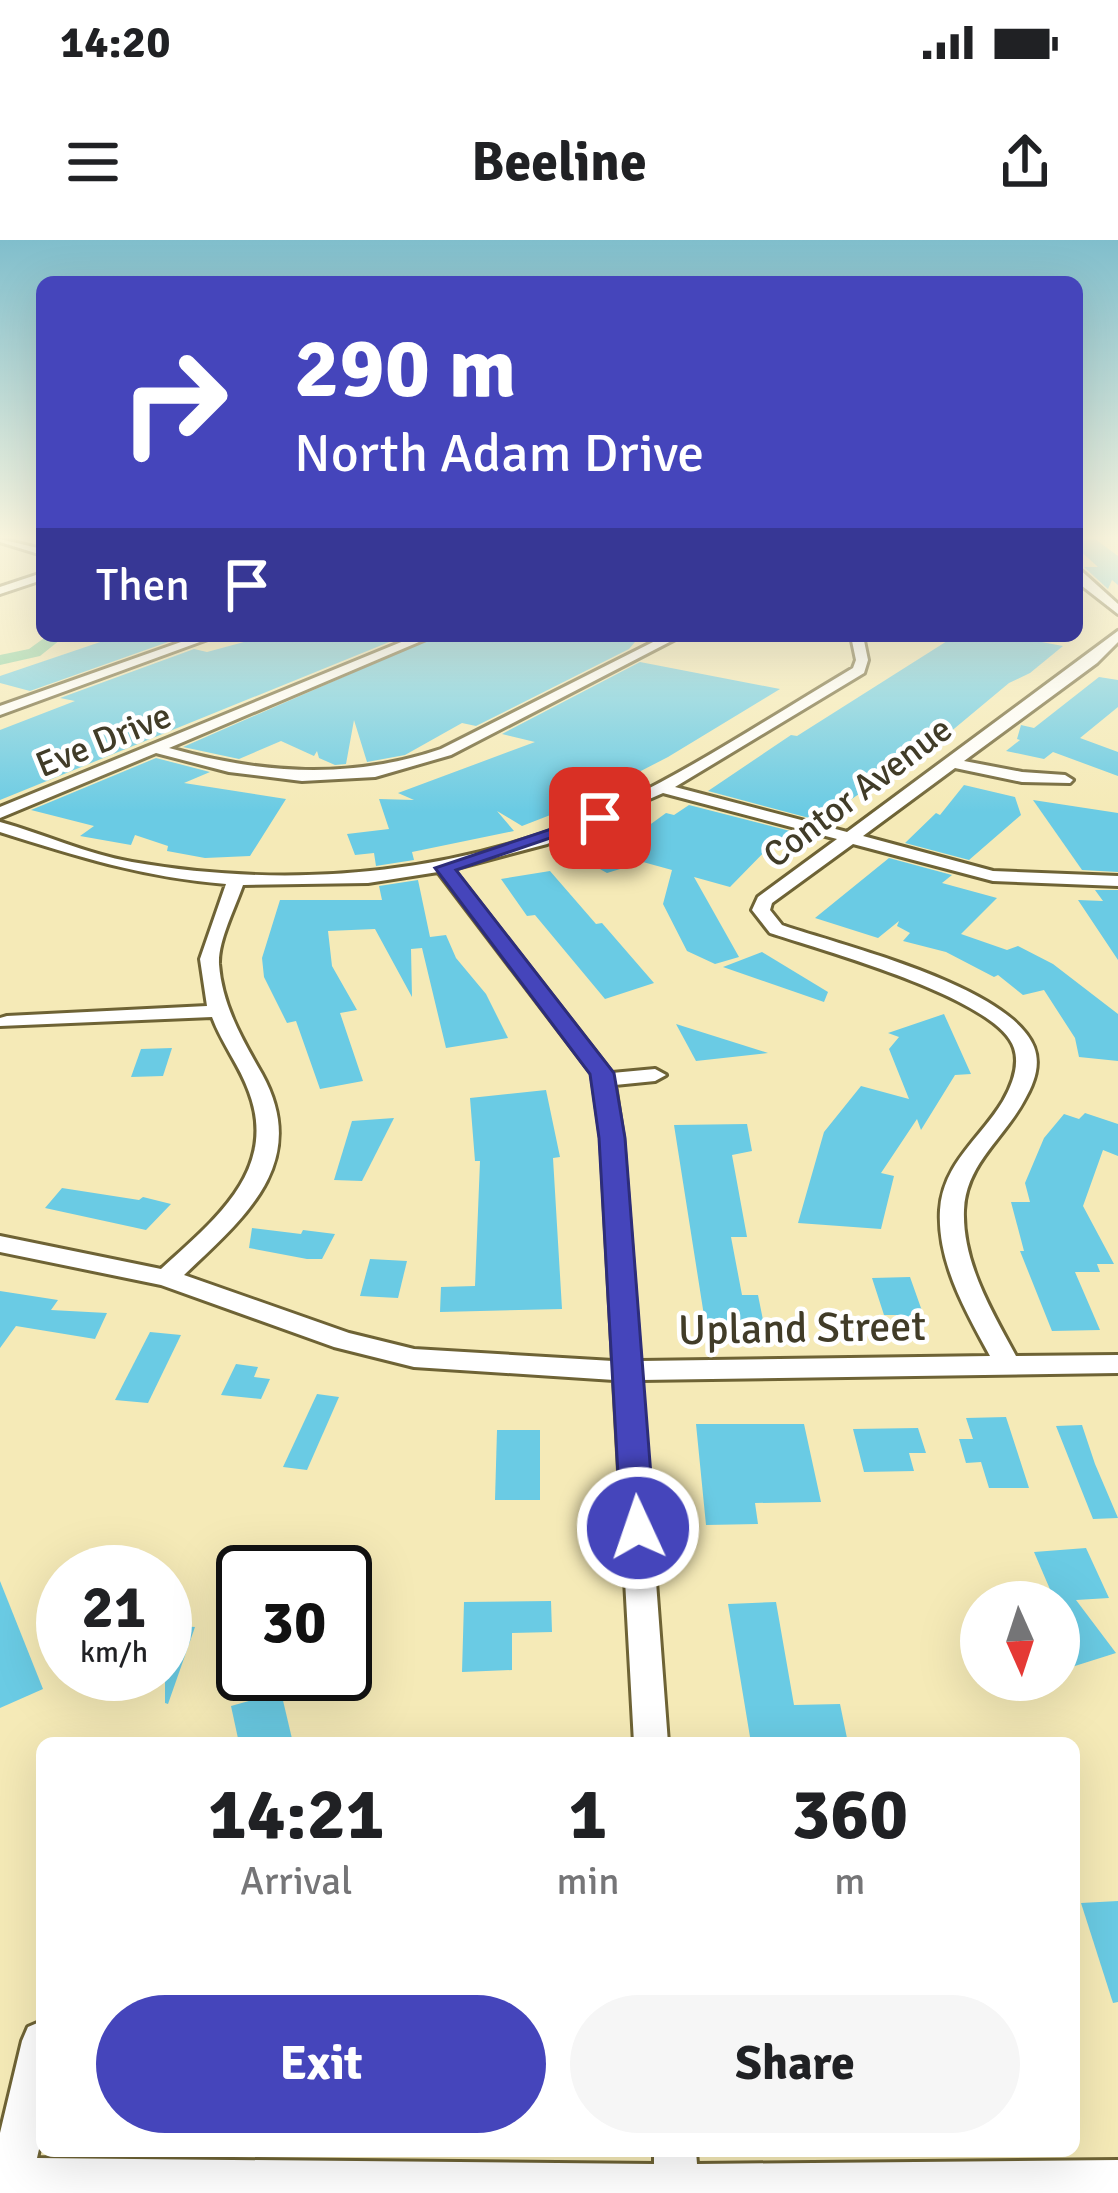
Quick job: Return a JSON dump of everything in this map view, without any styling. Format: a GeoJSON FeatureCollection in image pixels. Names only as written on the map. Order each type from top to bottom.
{"type":"FeatureCollection","features":[{"type":"Feature","properties":{"kind":"street","name":"Contor Avenue"},"geometry":{"type":"LineString","coordinates":[[1008,1366],[982,1317],[958,1250],[952,1211],[965,1165],[989,1127],[1012,1104],[1027,1075],[1022,1038],[997,1013],[964,994],[776,928],[761,910],[764,901],[1093,659],[1118,635]]}},
{"type":"Feature","properties":{"kind":"street"},"geometry":{"type":"LineString","coordinates":[[0,712],[193,642]]}},
{"type":"Feature","properties":{"kind":"street","name":"Eve Drive"},"geometry":{"type":"LineString","coordinates":[[0,813],[413,642]]}},
{"type":"Feature","properties":{"kind":"street"},"geometry":{"type":"LineString","coordinates":[[157,748],[261,775],[345,775],[407,765],[446,752],[663,642]]}},
{"type":"Feature","properties":{"kind":"street"},"geometry":{"type":"LineString","coordinates":[[0,827],[129,867],[235,882],[339,879],[444,868],[543,840],[659,788],[859,670],[858,642]]}},
{"type":"Feature","properties":{"kind":"street"},"geometry":{"type":"LineString","coordinates":[[1093,659],[1118,665]]}},
{"type":"Feature","properties":{"kind":"street"},"geometry":{"type":"LineString","coordinates":[[952,763],[1065,780]]}},
{"type":"Feature","properties":{"kind":"street"},"geometry":{"type":"LineString","coordinates":[[659,788],[993,876],[1118,881]]}},
{"type":"Feature","properties":{"kind":"street"},"geometry":{"type":"LineString","coordinates":[[444,868],[581,1042],[603,1080],[612,1138],[629,1371],[651,1737]]}},
{"type":"Feature","properties":{"kind":"street"},"geometry":{"type":"LineString","coordinates":[[166,1278],[235,1211],[269,1162],[272,1146],[261,1095],[218,1012],[208,959],[235,882]]}},
{"type":"Feature","properties":{"kind":"street"},"geometry":{"type":"LineString","coordinates":[[7,1022],[218,1012]]}},
{"type":"Feature","properties":{"kind":"street"},"geometry":{"type":"LineString","coordinates":[[603,1080],[655,1075]]}},
{"type":"Feature","properties":{"kind":"street","name":"Upland Street"},"geometry":{"type":"LineString","coordinates":[[0,1244],[166,1278],[343,1341],[414,1358],[629,1371],[1118,1364]]}},
{"type":"Feature","properties":{"kind":"street"},"geometry":{"type":"LineString","coordinates":[[36,2064],[6,2179],[676,2176],[1118,2182]]}},
{"type":"Feature","properties":{"kind":"building"},"geometry":{"type":"Polygon","coordinates":[[[100,642],[168,642],[30,691],[0,683],[0,676],[100,642]]]}},
{"type":"Feature","properties":{"kind":"building"},"geometry":{"type":"Polygon","coordinates":[[[244,642],[389,642],[0,800],[0,730],[75,701],[60,698],[194,649],[207,652],[244,642]]]}},
{"type":"Feature","properties":{"kind":"building"},"geometry":{"type":"Polygon","coordinates":[[[423,642],[635,642],[476,726],[462,723],[405,755],[367,762],[354,720],[346,764],[335,765],[319,758],[317,751],[314,756],[281,741],[239,759],[183,747],[423,642]]]}},
{"type":"Feature","properties":{"kind":"building"},"geometry":{"type":"Polygon","coordinates":[[[946,642],[1063,646],[949,733],[834,811],[824,808],[813,819],[708,791],[791,735],[797,736],[946,642]]]}},
{"type":"Feature","properties":{"kind":"building"},"geometry":{"type":"Polygon","coordinates":[[[640,662],[780,689],[668,757],[571,807],[522,826],[497,811],[514,831],[412,852],[414,860],[376,866],[374,853],[355,855],[347,834],[389,829],[379,799],[414,800],[398,793],[535,742],[502,734],[640,662]]]}},
{"type":"Feature","properties":{"kind":"building"},"geometry":{"type":"Polygon","coordinates":[[[1099,677],[1118,680],[1118,707],[1080,738],[1118,752],[1118,776],[1053,752],[1044,759],[1006,751],[1020,740],[1021,725],[1034,728],[1099,677]]]}},
{"type":"Feature","properties":{"kind":"building"},"geometry":{"type":"Polygon","coordinates":[[[156,758],[210,772],[184,783],[286,799],[250,856],[205,858],[167,851],[168,846],[135,835],[131,845],[80,836],[94,826],[31,810],[156,758]]]}},
{"type":"Feature","properties":{"kind":"building"},"geometry":{"type":"Polygon","coordinates":[[[964,785],[1015,797],[1021,815],[969,860],[905,843],[936,813],[940,815],[964,785]]]}},
{"type":"Feature","properties":{"kind":"building"},"geometry":{"type":"Polygon","coordinates":[[[1033,800],[1118,813],[1118,872],[1082,870],[1033,800]]]}},
{"type":"Feature","properties":{"kind":"building"},"geometry":{"type":"Polygon","coordinates":[[[689,805],[798,833],[785,846],[773,843],[730,887],[694,877],[739,957],[715,964],[687,951],[663,904],[672,870],[643,862],[607,873],[580,858],[633,837],[666,813],[674,815],[689,805]]]}},
{"type":"Feature","properties":{"kind":"building"},"geometry":{"type":"Polygon","coordinates":[[[889,858],[952,875],[942,883],[997,898],[961,934],[1007,950],[1018,946],[1053,964],[1118,1014],[1118,1061],[1079,1057],[1075,1038],[1044,990],[1023,995],[998,975],[946,952],[903,941],[910,933],[897,926],[899,921],[878,938],[815,918],[889,858]]]}},
{"type":"Feature","properties":{"kind":"building"},"geometry":{"type":"Polygon","coordinates":[[[550,871],[654,983],[605,999],[535,915],[527,916],[501,879],[550,871]]]}},
{"type":"Feature","properties":{"kind":"building"},"geometry":{"type":"Polygon","coordinates":[[[418,880],[430,937],[446,935],[456,958],[486,994],[508,1038],[446,1048],[422,948],[411,949],[412,997],[375,929],[328,931],[332,966],[357,1010],[340,1013],[363,1081],[320,1089],[296,1021],[287,1023],[264,977],[262,958],[280,900],[382,900],[379,886],[418,880]]]}},
{"type":"Feature","properties":{"kind":"building"},"geometry":{"type":"Polygon","coordinates":[[[1095,890],[1118,890],[1118,960],[1078,900],[1103,901],[1095,890]]]}},
{"type":"Feature","properties":{"kind":"building"},"geometry":{"type":"Polygon","coordinates":[[[762,952],[828,992],[824,1002],[723,967],[762,952]]]}},
{"type":"Feature","properties":{"kind":"building"},"geometry":{"type":"Polygon","coordinates":[[[944,1014],[971,1074],[955,1075],[921,1130],[917,1119],[881,1173],[894,1176],[881,1229],[798,1223],[824,1132],[861,1086],[909,1099],[889,1049],[899,1037],[888,1033],[944,1014]]]}},
{"type":"Feature","properties":{"kind":"building"},"geometry":{"type":"Polygon","coordinates":[[[676,1024],[768,1053],[696,1061],[676,1024]]]}},
{"type":"Feature","properties":{"kind":"building"},"geometry":{"type":"Polygon","coordinates":[[[172,1048],[163,1076],[131,1077],[141,1049],[172,1048]]]}},
{"type":"Feature","properties":{"kind":"building"},"geometry":{"type":"Polygon","coordinates":[[[546,1090],[560,1157],[553,1158],[562,1309],[440,1312],[441,1287],[475,1286],[480,1161],[475,1161],[470,1098],[546,1090]]]}},
{"type":"Feature","properties":{"kind":"building"},"geometry":{"type":"Polygon","coordinates":[[[1085,1113],[1118,1124],[1118,1156],[1103,1150],[1083,1206],[1114,1264],[1097,1264],[1100,1272],[1075,1272],[1100,1330],[1052,1331],[1020,1251],[1024,1251],[1011,1202],[1030,1202],[1025,1183],[1044,1138],[1064,1114],[1079,1119],[1085,1113]]]}},
{"type":"Feature","properties":{"kind":"building"},"geometry":{"type":"Polygon","coordinates":[[[394,1118],[362,1181],[334,1180],[352,1121],[394,1118]]]}},
{"type":"Feature","properties":{"kind":"building"},"geometry":{"type":"Polygon","coordinates":[[[747,1124],[752,1151],[732,1155],[747,1237],[731,1237],[742,1295],[758,1295],[764,1325],[726,1326],[725,1322],[705,1322],[674,1125],[747,1124]]]}},
{"type":"Feature","properties":{"kind":"building"},"geometry":{"type":"Polygon","coordinates":[[[62,1188],[171,1204],[146,1230],[45,1208],[62,1188]]]}},
{"type":"Feature","properties":{"kind":"building"},"geometry":{"type":"Polygon","coordinates":[[[252,1228],[335,1234],[322,1259],[307,1259],[249,1248],[252,1228]]]}},
{"type":"Feature","properties":{"kind":"building"},"geometry":{"type":"Polygon","coordinates":[[[370,1259],[407,1261],[398,1298],[360,1296],[370,1259]]]}},
{"type":"Feature","properties":{"kind":"building"},"geometry":{"type":"Polygon","coordinates":[[[910,1277],[927,1325],[900,1326],[897,1315],[884,1315],[872,1278],[910,1277]]]}},
{"type":"Feature","properties":{"kind":"building"},"geometry":{"type":"Polygon","coordinates":[[[0,1291],[58,1300],[51,1310],[107,1313],[95,1339],[16,1326],[0,1348],[0,1291]]]}},
{"type":"Feature","properties":{"kind":"building"},"geometry":{"type":"Polygon","coordinates":[[[150,1332],[181,1335],[148,1403],[115,1400],[150,1332]]]}},
{"type":"Feature","properties":{"kind":"building"},"geometry":{"type":"Polygon","coordinates":[[[236,1364],[258,1367],[254,1377],[270,1379],[261,1399],[221,1395],[236,1364]]]}},
{"type":"Feature","properties":{"kind":"building"},"geometry":{"type":"Polygon","coordinates":[[[317,1394],[339,1397],[307,1470],[283,1467],[317,1394]]]}},
{"type":"Feature","properties":{"kind":"building"},"geometry":{"type":"Polygon","coordinates":[[[1006,1417],[1029,1488],[989,1488],[981,1462],[966,1463],[959,1439],[973,1439],[966,1418],[1006,1417]]]}},
{"type":"Feature","properties":{"kind":"building"},"geometry":{"type":"Polygon","coordinates":[[[696,1424],[804,1424],[821,1502],[755,1503],[758,1524],[706,1525],[696,1424]]]}},
{"type":"Feature","properties":{"kind":"building"},"geometry":{"type":"Polygon","coordinates":[[[1082,1425],[1118,1518],[1093,1519],[1056,1426],[1082,1425]]]}},
{"type":"Feature","properties":{"kind":"building"},"geometry":{"type":"Polygon","coordinates":[[[918,1428],[926,1453],[909,1453],[914,1471],[864,1472],[853,1429],[918,1428]]]}},
{"type":"Feature","properties":{"kind":"building"},"geometry":{"type":"Polygon","coordinates":[[[497,1430],[540,1430],[540,1500],[495,1500],[497,1430]]]}},
{"type":"Feature","properties":{"kind":"building"},"geometry":{"type":"Polygon","coordinates":[[[1086,1548],[1109,1598],[1080,1600],[1080,1581],[1046,1581],[1034,1552],[1086,1548]]]}},
{"type":"Feature","properties":{"kind":"building"},"geometry":{"type":"Polygon","coordinates":[[[0,1581],[36,1671],[36,1692],[0,1708],[0,1581]]]}},
{"type":"Feature","properties":{"kind":"building"},"geometry":{"type":"Polygon","coordinates":[[[551,1601],[552,1632],[512,1633],[512,1670],[462,1672],[464,1602],[551,1601]]]}},
{"type":"Feature","properties":{"kind":"building"},"geometry":{"type":"Polygon","coordinates":[[[776,1602],[794,1705],[840,1704],[847,1737],[750,1737],[728,1604],[776,1602]]]}},
{"type":"Feature","properties":{"kind":"building"},"geometry":{"type":"Polygon","coordinates":[[[1080,1605],[1116,1653],[1080,1664],[1080,1605]]]}},
{"type":"Feature","properties":{"kind":"building"},"geometry":{"type":"Polygon","coordinates":[[[283,1701],[292,1737],[238,1737],[231,1706],[283,1701]]]}},
{"type":"Feature","properties":{"kind":"building"},"geometry":{"type":"Polygon","coordinates":[[[1118,1901],[1118,2002],[1113,2003],[1081,1903],[1118,1901]]]}},
{"type":"Feature","properties":{"kind":"waterway"},"geometry":{"type":"LineString","coordinates":[[0,660],[34,653],[49,642]]}},
{"type":"Feature","properties":{"kind":"route"},"geometry":{"type":"LineString","coordinates":[[600,818],[444,868],[602,1073],[612,1138],[638,1528]]}}]}
